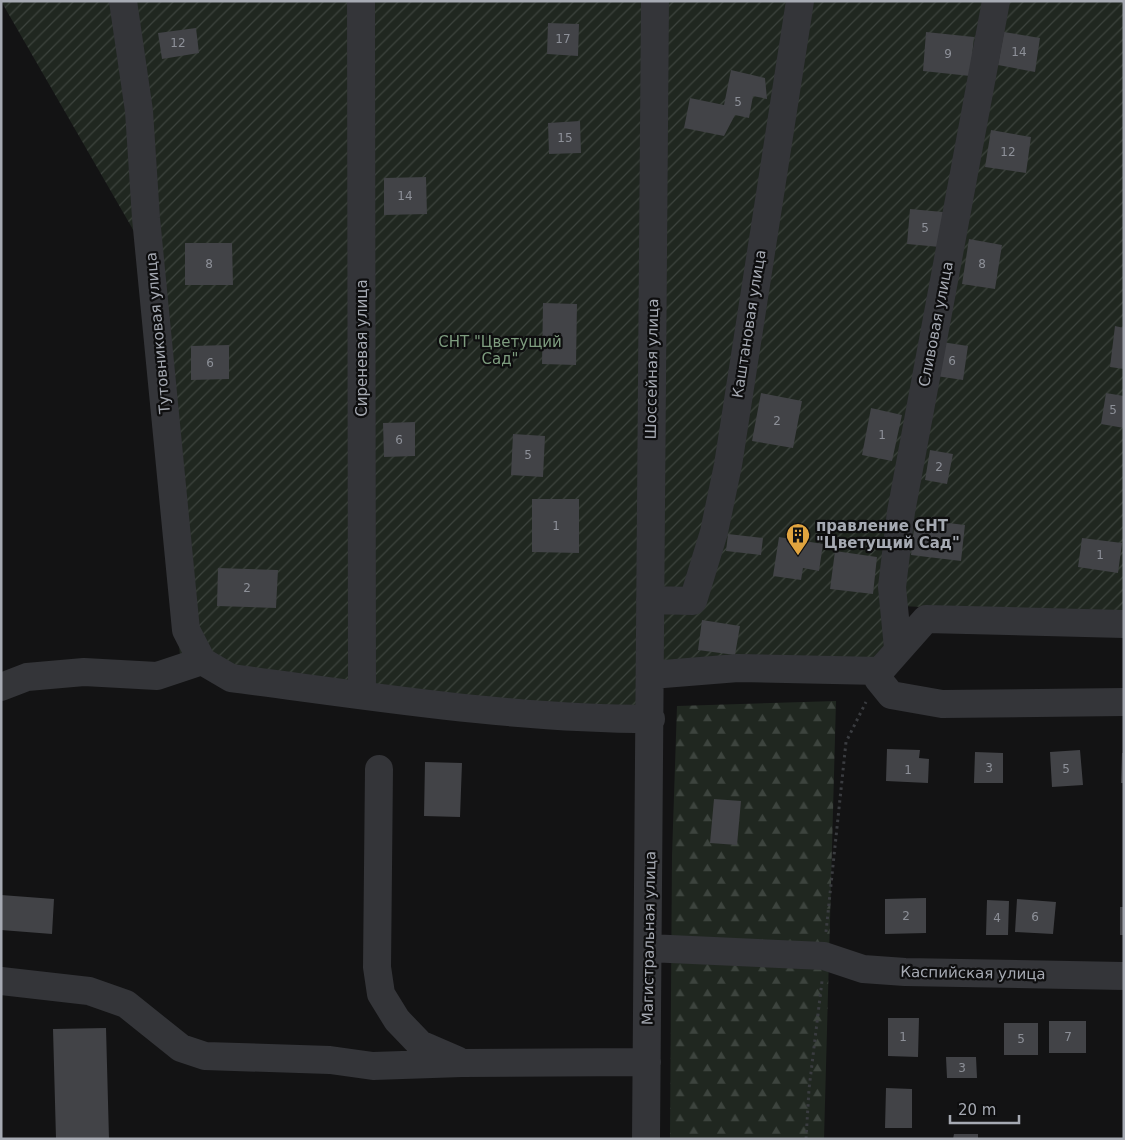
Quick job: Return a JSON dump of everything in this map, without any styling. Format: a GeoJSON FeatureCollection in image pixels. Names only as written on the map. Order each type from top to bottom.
{"type":"FeatureCollection","features":[{"type":"Feature","properties":{"kind":"street","name":"Тутовниковая улица"},"geometry":{"type":"LineString","coordinates":[[123,1],[139,111],[146,218],[186,630],[202,661]]}},
{"type":"Feature","properties":{"kind":"street","name":"Сиреневая улица"},"geometry":{"type":"LineString","coordinates":[[361,1],[362,694]]}},
{"type":"Feature","properties":{"kind":"street","name":"Шоссейная улица"},"geometry":{"type":"LineString","coordinates":[[651,728],[650,600],[655,1]]}},
{"type":"Feature","properties":{"kind":"street","name":"Каштановая улица"},"geometry":{"type":"LineString","coordinates":[[650,600],[693,601],[714,532],[728,465],[800,1]]}},
{"type":"Feature","properties":{"kind":"street","name":"Сливовая улица"},"geometry":{"type":"LineString","coordinates":[[898,648],[892,587],[901,512],[996,1]]}},
{"type":"Feature","properties":{"kind":"street"},"geometry":{"type":"LineString","coordinates":[[879,675],[898,648],[926,619],[1124,624]]}},
{"type":"Feature","properties":{"kind":"street"},"geometry":{"type":"LineString","coordinates":[[1,688],[27,677],[84,672],[157,676],[202,661],[231,678],[489,710],[606,719],[651,728]]}},
{"type":"Feature","properties":{"kind":"street"},"geometry":{"type":"LineString","coordinates":[[651,676],[738,668],[879,675]]}},
{"type":"Feature","properties":{"kind":"street"},"geometry":{"type":"LineString","coordinates":[[879,675],[891,695],[942,704],[1124,702]]}},
{"type":"Feature","properties":{"kind":"street","name":"Магистральная улица"},"geometry":{"type":"LineString","coordinates":[[646,1139],[651,728]]}},
{"type":"Feature","properties":{"kind":"street"},"geometry":{"type":"LineString","coordinates":[[379,769],[377,967],[381,994],[397,1020],[420,1044],[462,1063]]}},
{"type":"Feature","properties":{"kind":"street","name":"Каспийская улица"},"geometry":{"type":"LineString","coordinates":[[648,948],[824,956],[863,968],[905,972],[1124,976]]}},
{"type":"Feature","properties":{"kind":"street"},"geometry":{"type":"LineString","coordinates":[[1,982],[89,991],[126,1004],[181,1048],[204,1056],[330,1060],[372,1066],[462,1063],[647,1062]]}},
{"type":"Feature","properties":{"kind":"path"},"geometry":{"type":"LineString","coordinates":[[806,1139],[809,1089],[846,742],[879,675]]}},
{"type":"Feature","properties":{"kind":"green space","name":"СНТ \"Цветущий Сад\""},"geometry":{"type":"Polygon","coordinates":[[[1,1],[1124,1],[1124,616],[900,606],[890,665],[656,663],[652,719],[182,674],[135,233],[1,1]]]}},
{"type":"Feature","properties":{"kind":"green space"},"geometry":{"type":"Polygon","coordinates":[[[836,701],[824,1139],[670,1139],[672,856],[677,706],[836,701]]]}},
{"type":"Feature","properties":{"kind":"building"},"geometry":{"type":"Polygon","coordinates":[[[548,23],[579,24],[578,56],[547,54],[548,23]]]}},
{"type":"Feature","properties":{"kind":"building"},"geometry":{"type":"Polygon","coordinates":[[[196,28],[199,53],[162,59],[158,33],[196,28]]]}},
{"type":"Feature","properties":{"kind":"building"},"geometry":{"type":"Polygon","coordinates":[[[926,32],[974,37],[970,76],[923,71],[926,32]]]}},
{"type":"Feature","properties":{"kind":"building"},"geometry":{"type":"Polygon","coordinates":[[[1004,32],[1040,38],[1035,72],[998,65],[1004,32]]]}},
{"type":"Feature","properties":{"kind":"building"},"geometry":{"type":"Polygon","coordinates":[[[731,70],[765,78],[767,99],[753,96],[749,118],[735,115],[724,136],[684,128],[690,98],[724,105],[731,70]]]}},
{"type":"Feature","properties":{"kind":"building"},"geometry":{"type":"Polygon","coordinates":[[[580,121],[581,153],[549,154],[548,123],[580,121]]]}},
{"type":"Feature","properties":{"kind":"building"},"geometry":{"type":"Polygon","coordinates":[[[991,130],[1031,137],[1026,173],[985,167],[991,130]]]}},
{"type":"Feature","properties":{"kind":"building"},"geometry":{"type":"Polygon","coordinates":[[[426,177],[427,214],[384,215],[384,178],[426,177]]]}},
{"type":"Feature","properties":{"kind":"building"},"geometry":{"type":"Polygon","coordinates":[[[910,209],[943,212],[940,247],[907,244],[910,209]]]}},
{"type":"Feature","properties":{"kind":"building"},"geometry":{"type":"Polygon","coordinates":[[[969,239],[1002,245],[995,289],[962,284],[969,239]]]}},
{"type":"Feature","properties":{"kind":"building"},"geometry":{"type":"Polygon","coordinates":[[[185,243],[232,243],[233,285],[185,285],[185,243]]]}},
{"type":"Feature","properties":{"kind":"building"},"geometry":{"type":"Polygon","coordinates":[[[543,303],[577,304],[576,365],[542,364],[543,303]]]}},
{"type":"Feature","properties":{"kind":"building"},"geometry":{"type":"Polygon","coordinates":[[[1115,326],[1124,328],[1124,369],[1110,367],[1115,326]]]}},
{"type":"Feature","properties":{"kind":"building"},"geometry":{"type":"Polygon","coordinates":[[[942,342],[968,346],[963,380],[936,376],[942,342]]]}},
{"type":"Feature","properties":{"kind":"building"},"geometry":{"type":"Polygon","coordinates":[[[229,345],[229,379],[191,380],[191,346],[229,345]]]}},
{"type":"Feature","properties":{"kind":"building"},"geometry":{"type":"Polygon","coordinates":[[[761,393],[802,401],[793,448],[752,441],[761,393]]]}},
{"type":"Feature","properties":{"kind":"building"},"geometry":{"type":"Polygon","coordinates":[[[1106,393],[1124,396],[1124,428],[1101,424],[1106,393]]]}},
{"type":"Feature","properties":{"kind":"building"},"geometry":{"type":"Polygon","coordinates":[[[871,408],[902,415],[892,461],[862,455],[871,408]]]}},
{"type":"Feature","properties":{"kind":"building"},"geometry":{"type":"Polygon","coordinates":[[[415,422],[415,456],[384,457],[383,423],[415,422]]]}},
{"type":"Feature","properties":{"kind":"building"},"geometry":{"type":"Polygon","coordinates":[[[513,434],[545,436],[543,477],[511,475],[513,434]]]}},
{"type":"Feature","properties":{"kind":"building"},"geometry":{"type":"Polygon","coordinates":[[[930,450],[953,454],[947,484],[925,480],[930,450]]]}},
{"type":"Feature","properties":{"kind":"building"},"geometry":{"type":"Polygon","coordinates":[[[532,499],[579,499],[579,553],[532,552],[532,499]]]}},
{"type":"Feature","properties":{"kind":"building"},"geometry":{"type":"Polygon","coordinates":[[[915,519],[965,525],[961,561],[911,555],[915,519]]]}},
{"type":"Feature","properties":{"kind":"building"},"geometry":{"type":"Polygon","coordinates":[[[728,534],[763,538],[761,555],[726,551],[728,534]]]}},
{"type":"Feature","properties":{"kind":"building","name":"правление СНТ \"Цветущий Сад\""},"geometry":{"type":"Polygon","coordinates":[[[779,537],[823,544],[819,571],[803,568],[801,580],[773,576],[779,537]]]}},
{"type":"Feature","properties":{"kind":"building"},"geometry":{"type":"Polygon","coordinates":[[[1082,538],[1122,543],[1118,573],[1078,567],[1082,538]]]}},
{"type":"Feature","properties":{"kind":"building"},"geometry":{"type":"Polygon","coordinates":[[[835,551],[877,557],[873,594],[830,589],[835,551]]]}},
{"type":"Feature","properties":{"kind":"building"},"geometry":{"type":"Polygon","coordinates":[[[218,568],[278,570],[276,608],[217,606],[218,568]]]}},
{"type":"Feature","properties":{"kind":"building"},"geometry":{"type":"Polygon","coordinates":[[[702,620],[740,626],[735,655],[698,650],[702,620]]]}},
{"type":"Feature","properties":{"kind":"building"},"geometry":{"type":"Polygon","coordinates":[[[887,749],[920,750],[919,758],[929,759],[928,783],[886,781],[887,749]]]}},
{"type":"Feature","properties":{"kind":"building"},"geometry":{"type":"Polygon","coordinates":[[[1080,750],[1083,785],[1052,787],[1050,752],[1080,750]]]}},
{"type":"Feature","properties":{"kind":"building"},"geometry":{"type":"Polygon","coordinates":[[[975,752],[1003,753],[1003,783],[974,783],[975,752]]]}},
{"type":"Feature","properties":{"kind":"building"},"geometry":{"type":"Polygon","coordinates":[[[1122,753],[1124,753],[1124,783],[1121,783],[1122,753]]]}},
{"type":"Feature","properties":{"kind":"building"},"geometry":{"type":"Polygon","coordinates":[[[425,762],[462,763],[460,817],[424,816],[425,762]]]}},
{"type":"Feature","properties":{"kind":"building"},"geometry":{"type":"Polygon","coordinates":[[[714,799],[741,801],[737,845],[710,843],[714,799]]]}},
{"type":"Feature","properties":{"kind":"building"},"geometry":{"type":"Polygon","coordinates":[[[1,895],[54,899],[52,934],[1,930],[1,895]]]}},
{"type":"Feature","properties":{"kind":"building"},"geometry":{"type":"Polygon","coordinates":[[[926,898],[926,933],[885,934],[885,899],[926,898]]]}},
{"type":"Feature","properties":{"kind":"building"},"geometry":{"type":"Polygon","coordinates":[[[1017,899],[1056,902],[1053,934],[1015,932],[1017,899]]]}},
{"type":"Feature","properties":{"kind":"building"},"geometry":{"type":"Polygon","coordinates":[[[987,900],[1009,901],[1008,935],[986,935],[987,900]]]}},
{"type":"Feature","properties":{"kind":"building"},"geometry":{"type":"Polygon","coordinates":[[[1120,907],[1124,907],[1124,935],[1120,935],[1120,907]]]}},
{"type":"Feature","properties":{"kind":"building"},"geometry":{"type":"Polygon","coordinates":[[[888,1018],[919,1018],[918,1057],[888,1056],[888,1018]]]}},
{"type":"Feature","properties":{"kind":"building"},"geometry":{"type":"Polygon","coordinates":[[[1049,1021],[1086,1021],[1086,1053],[1049,1053],[1049,1021]]]}},
{"type":"Feature","properties":{"kind":"building"},"geometry":{"type":"Polygon","coordinates":[[[1004,1023],[1038,1023],[1038,1055],[1004,1055],[1004,1023]]]}},
{"type":"Feature","properties":{"kind":"building"},"geometry":{"type":"Polygon","coordinates":[[[106,1028],[109,1139],[56,1139],[53,1029],[106,1028]]]}},
{"type":"Feature","properties":{"kind":"building"},"geometry":{"type":"Polygon","coordinates":[[[946,1057],[976,1057],[977,1078],[947,1078],[946,1057]]]}},
{"type":"Feature","properties":{"kind":"building"},"geometry":{"type":"Polygon","coordinates":[[[886,1088],[912,1089],[912,1128],[885,1128],[886,1088]]]}},
{"type":"Feature","properties":{"kind":"building"},"geometry":{"type":"Polygon","coordinates":[[[954,1134],[978,1134],[978,1139],[953,1139],[954,1134]]]}},
{"type":"Feature","properties":{"kind":"place","name":"правление СНТ \"Цветущий Сад\""},"geometry":{"type":"Point","coordinates":[798,556]}}]}
